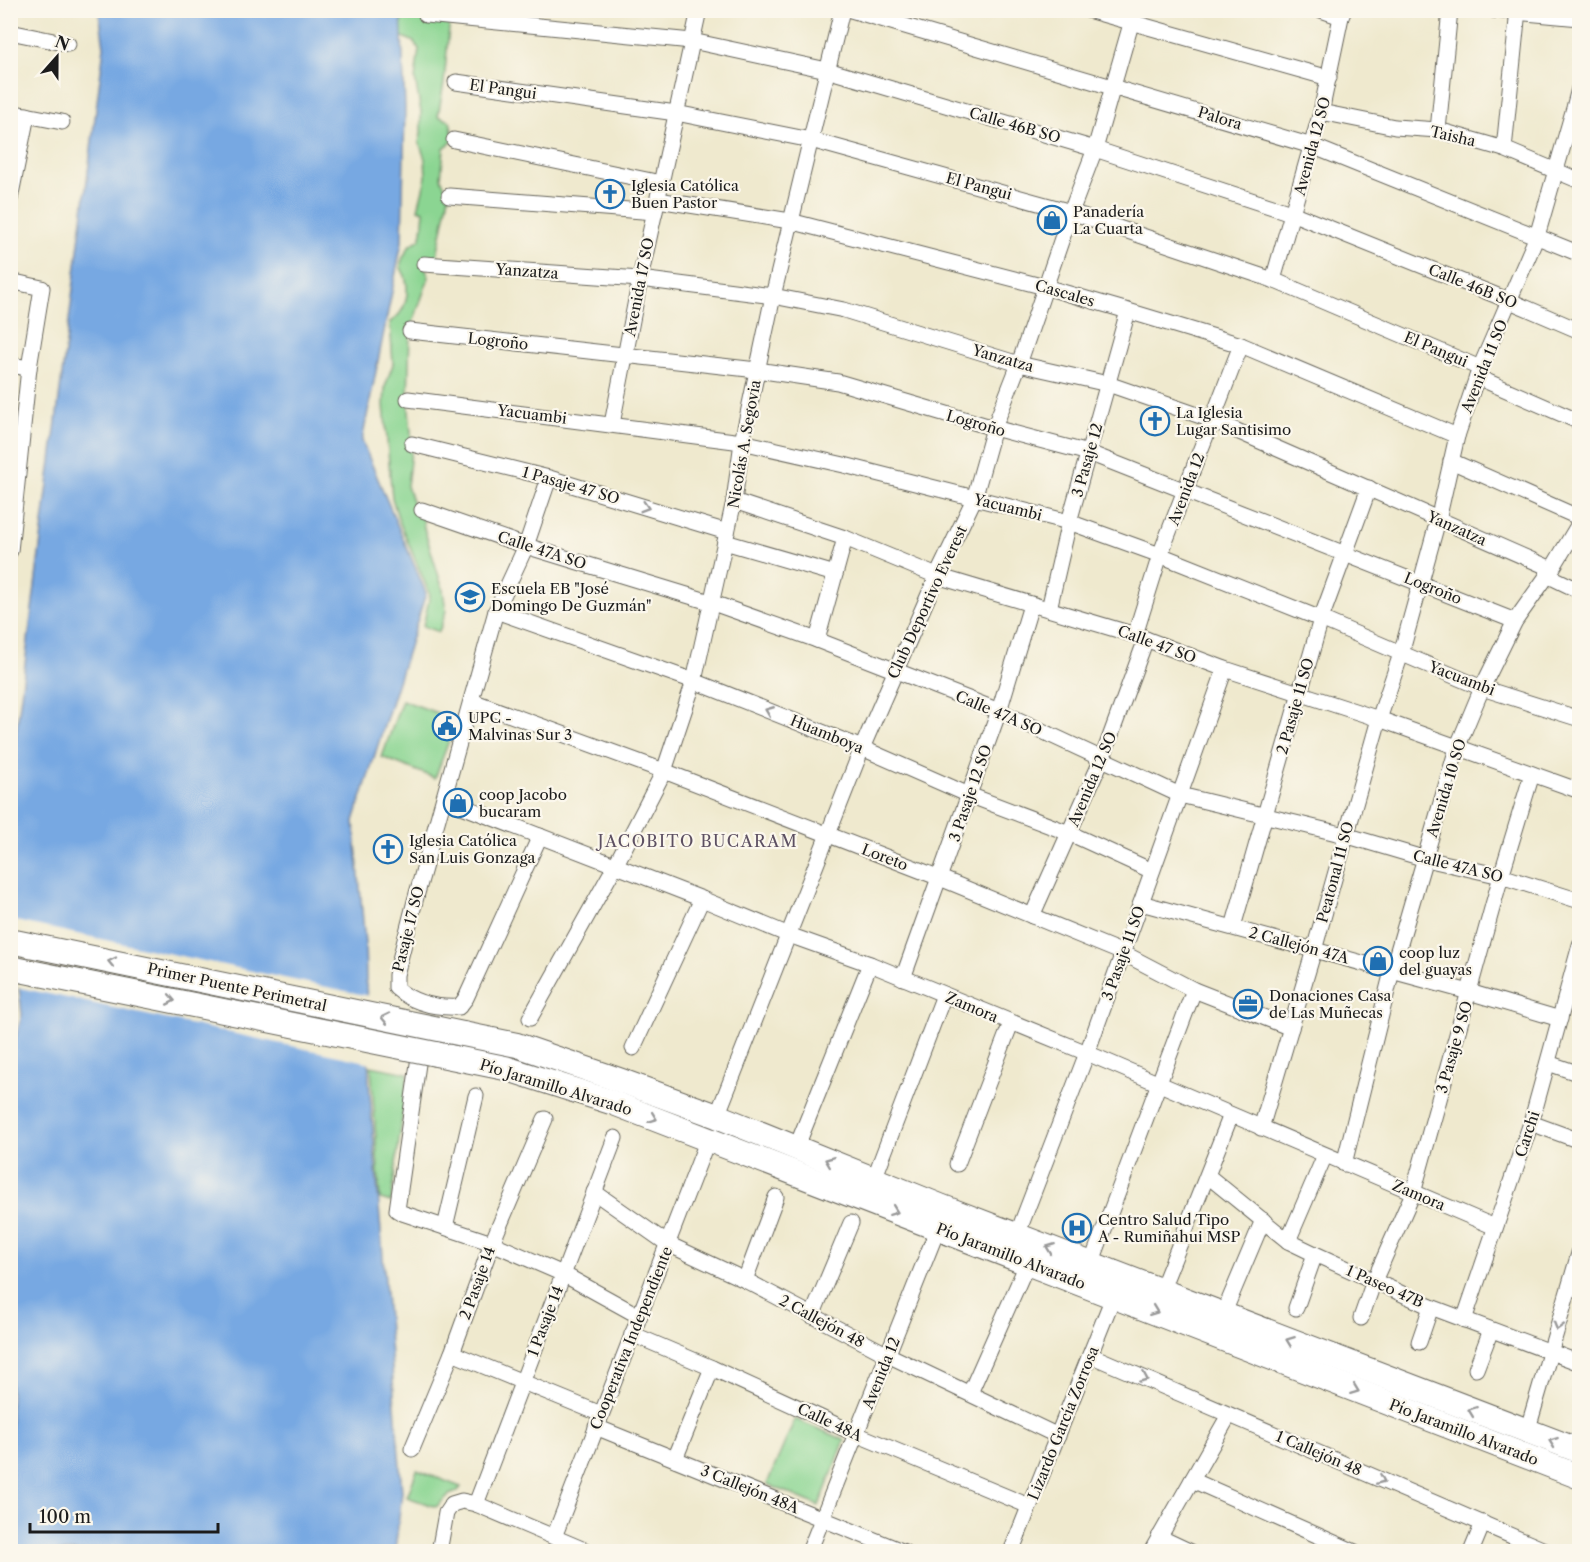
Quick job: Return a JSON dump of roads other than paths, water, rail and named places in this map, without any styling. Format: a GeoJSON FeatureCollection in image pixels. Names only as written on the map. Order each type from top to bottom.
{"type":"FeatureCollection","features":[{"type":"Feature","properties":{"kind":"highway","name":"Primer Puente Perimetral"},"geometry":{"type":"LineString","coordinates":[[10,941],[463,1034]]}},
{"type":"Feature","properties":{"kind":"highway","name":"Primer Puente Perimetral"},"geometry":{"type":"LineString","coordinates":[[10,968],[436,1054]]}},
{"type":"Feature","properties":{"kind":"highway","name":"Pío Jaramillo Alvarado"},"geometry":{"type":"LineString","coordinates":[[463,1034],[517,1045],[717,1116],[1091,1264],[1580,1451]]}},
{"type":"Feature","properties":{"kind":"highway","name":"Pío Jaramillo Alvarado"},"geometry":{"type":"LineString","coordinates":[[436,1054],[505,1068],[611,1102],[1580,1477]]}},
{"type":"Feature","properties":{"kind":"street","name":"Avenida 17 SO"},"geometry":{"type":"LineString","coordinates":[[612,424],[640,279],[699,10]]}},
{"type":"Feature","properties":{"kind":"street","name":"Nicolás A. Segovia"},"geometry":{"type":"LineString","coordinates":[[530,1018],[615,866],[664,771],[694,681],[734,501],[742,442],[773,296],[842,10]]}},
{"type":"Feature","properties":{"kind":"street","name":"Palora"},"geometry":{"type":"LineString","coordinates":[[851,10],[1312,146],[1580,254]]}},
{"type":"Feature","properties":{"kind":"street"},"geometry":{"type":"LineString","coordinates":[[1088,10],[1133,17],[1329,78]]}},
{"type":"Feature","properties":{"kind":"street"},"geometry":{"type":"LineString","coordinates":[[1321,10],[1342,14]]}},
{"type":"Feature","properties":{"kind":"street"},"geometry":{"type":"LineString","coordinates":[[1438,130],[1450,10]]}},
{"type":"Feature","properties":{"kind":"street"},"geometry":{"type":"LineString","coordinates":[[1494,10],[1580,18]]}},
{"type":"Feature","properties":{"kind":"street"},"geometry":{"type":"LineString","coordinates":[[1503,149],[1518,12]]}},
{"type":"Feature","properties":{"kind":"street","name":"Avenida 12 SO"},"geometry":{"type":"LineString","coordinates":[[1273,280],[1294,214],[1321,112],[1342,14]]}},
{"type":"Feature","properties":{"kind":"street","name":"Calle 46B SO"},"geometry":{"type":"LineString","coordinates":[[426,15],[692,41],[827,70],[1095,149],[1294,214],[1510,300],[1580,331]]}},
{"type":"Feature","properties":{"kind":"street","name":"Club Deportivo Everest"},"geometry":{"type":"LineString","coordinates":[[717,1116],[894,671],[974,499],[994,428],[1095,149],[1133,17]]}},
{"type":"Feature","properties":{"kind":"street"},"geometry":{"type":"LineString","coordinates":[[10,32],[68,44]]}},
{"type":"Feature","properties":{"kind":"street","name":"El Pangui"},"geometry":{"type":"LineString","coordinates":[[456,82],[676,113],[811,140],[1071,212],[1273,280],[1479,372],[1580,422]]}},
{"type":"Feature","properties":{"kind":"street","name":"Avenida 11 SO"},"geometry":{"type":"LineString","coordinates":[[1379,719],[1401,654],[1421,583],[1457,436],[1479,372],[1536,236],[1577,109],[1580,85]]}},
{"type":"Feature","properties":{"kind":"street"},"geometry":{"type":"LineString","coordinates":[[10,112],[62,122]]}},
{"type":"Feature","properties":{"kind":"street","name":"Taisha"},"geometry":{"type":"LineString","coordinates":[[1321,112],[1395,127],[1438,130],[1503,149],[1580,181]]}},
{"type":"Feature","properties":{"kind":"street"},"geometry":{"type":"LineString","coordinates":[[10,199],[27,116]]}},
{"type":"Feature","properties":{"kind":"street"},"geometry":{"type":"LineString","coordinates":[[454,140],[661,183]]}},
{"type":"Feature","properties":{"kind":"street","name":"Cascales"},"geometry":{"type":"LineString","coordinates":[[449,196],[656,206],[790,221],[1045,287],[1241,345],[1457,436]]}},
{"type":"Feature","properties":{"kind":"street","name":"Yanzatza"},"geometry":{"type":"LineString","coordinates":[[424,264],[640,279],[773,296],[844,310],[1019,363],[1108,384],[1212,420],[1369,488],[1549,572],[1580,591]]}},
{"type":"Feature","properties":{"kind":"street"},"geometry":{"type":"LineString","coordinates":[[10,281],[42,288],[16,453],[10,551]]}},
{"type":"Feature","properties":{"kind":"street","name":"3 Pasaje 12"},"geometry":{"type":"LineString","coordinates":[[1049,609],[1069,522],[1128,311]]}},
{"type":"Feature","properties":{"kind":"street","name":"Logroño"},"geometry":{"type":"LineString","coordinates":[[410,331],[757,370],[838,382],[994,428],[1089,453],[1515,621]]}},
{"type":"Feature","properties":{"kind":"street","name":"Avenida 12"},"geometry":{"type":"LineString","coordinates":[[1140,637],[1160,555],[1241,345]]}},
{"type":"Feature","properties":{"kind":"street"},"geometry":{"type":"LineString","coordinates":[[10,365],[29,368]]}},
{"type":"Feature","properties":{"kind":"street","name":"Yacuambi"},"geometry":{"type":"LineString","coordinates":[[408,399],[742,442],[844,465],[1069,522],[1160,555],[1321,619],[1482,688],[1580,719]]}},
{"type":"Feature","properties":{"kind":"street","name":"1 Pasaje 47 SO"},"geometry":{"type":"LineString","coordinates":[[412,444],[549,478],[835,574]]}},
{"type":"Feature","properties":{"kind":"street"},"geometry":{"type":"LineString","coordinates":[[1451,461],[1580,520]]}},
{"type":"Feature","properties":{"kind":"street","name":"Pasaje 17 SO"},"geometry":{"type":"LineString","coordinates":[[540,836],[466,998],[459,1007],[447,1008],[427,1004],[407,997],[396,988],[396,975],[416,897],[496,611],[526,546],[549,478]]}},
{"type":"Feature","properties":{"kind":"street","name":"2 Pasaje 11 SO"},"geometry":{"type":"LineString","coordinates":[[1233,927],[1321,619],[1369,488]]}},
{"type":"Feature","properties":{"kind":"street","name":"Calle 47 SO"},"geometry":{"type":"LineString","coordinates":[[734,501],[845,538],[937,576],[1140,637],[1225,669],[1379,719],[1580,791]]}},
{"type":"Feature","properties":{"kind":"street","name":"Calle 47A SO"},"geometry":{"type":"LineString","coordinates":[[422,510],[526,546],[713,603],[817,640],[999,711],[1180,795],[1345,835],[1426,859],[1501,876],[1580,901]]}},
{"type":"Feature","properties":{"kind":"street","name":"Avenida 10 SO"},"geometry":{"type":"LineString","coordinates":[[1344,1164],[1392,971],[1457,748],[1482,688],[1515,621],[1549,572],[1580,520]]}},
{"type":"Feature","properties":{"kind":"street"},"geometry":{"type":"LineString","coordinates":[[817,640],[845,538]]}},
{"type":"Feature","properties":{"kind":"street","name":"3 Pasaje 12 SO"},"geometry":{"type":"LineString","coordinates":[[903,978],[999,711],[1031,605]]}},
{"type":"Feature","properties":{"kind":"street","name":"Huamboya"},"geometry":{"type":"LineString","coordinates":[[496,611],[694,681],[862,748],[969,795],[1069,833],[1152,871]]}},
{"type":"Feature","properties":{"kind":"street","name":"Avenida 12 SO"},"geometry":{"type":"LineString","coordinates":[[1032,916],[1102,759],[1140,637]]}},
{"type":"Feature","properties":{"kind":"street","name":"3 Pasaje 11 SO"},"geometry":{"type":"LineString","coordinates":[[1017,1235],[1087,1053],[1225,669]]}},
{"type":"Feature","properties":{"kind":"street","name":"Loreto"},"geometry":{"type":"LineString","coordinates":[[472,701],[664,771],[940,878],[1123,953],[1194,990],[1291,1028]]}},
{"type":"Feature","properties":{"kind":"street","name":"Peatonal 11 SO"},"geometry":{"type":"LineString","coordinates":[[1261,1128],[1379,719]]}},
{"type":"Feature","properties":{"kind":"street","name":"3 Pasaje 9 SO"},"geometry":{"type":"LineString","coordinates":[[1360,1318],[1413,1192],[1501,876],[1532,774]]}},
{"type":"Feature","properties":{"kind":"street","name":"Zamora"},"geometry":{"type":"LineString","coordinates":[[444,799],[789,935],[870,964],[1087,1053],[1495,1227]]}},
{"type":"Feature","properties":{"kind":"street"},"geometry":{"type":"LineString","coordinates":[[633,1048],[702,899]]}},
{"type":"Feature","properties":{"kind":"street","name":"2 Callejón 47A"},"geometry":{"type":"LineString","coordinates":[[1141,903],[1560,1019]]}},
{"type":"Feature","properties":{"kind":"street","name":"Carchi"},"geometry":{"type":"LineString","coordinates":[[1464,1320],[1531,1123],[1560,1019],[1573,1002],[1580,945]]}},
{"type":"Feature","properties":{"kind":"street"},"geometry":{"type":"LineString","coordinates":[[801,1136],[870,964]]}},
{"type":"Feature","properties":{"kind":"street"},"geometry":{"type":"LineString","coordinates":[[1091,1264],[1194,990]]}},
{"type":"Feature","properties":{"kind":"street"},"geometry":{"type":"LineString","coordinates":[[874,1179],[944,995]]}},
{"type":"Feature","properties":{"kind":"street"},"geometry":{"type":"LineString","coordinates":[[427,1004],[397,1210],[492,1243],[563,1274],[639,1316]]}},
{"type":"Feature","properties":{"kind":"street"},"geometry":{"type":"LineString","coordinates":[[957,1164],[1011,1023]]}},
{"type":"Feature","properties":{"kind":"street"},"geometry":{"type":"LineString","coordinates":[[1548,1064],[1580,1074]]}},
{"type":"Feature","properties":{"kind":"street"},"geometry":{"type":"LineString","coordinates":[[445,1227],[476,1096]]}},
{"type":"Feature","properties":{"kind":"street"},"geometry":{"type":"LineString","coordinates":[[1161,1291],[1232,1115]]}},
{"type":"Feature","properties":{"kind":"street","name":"2 Pasaje 14"},"geometry":{"type":"LineString","coordinates":[[412,1449],[452,1353],[492,1243],[545,1119]]}},
{"type":"Feature","properties":{"kind":"street"},"geometry":{"type":"LineString","coordinates":[[1531,1123],[1580,1141]]}},
{"type":"Feature","properties":{"kind":"street","name":"1 Pasaje 14"},"geometry":{"type":"LineString","coordinates":[[476,1504],[615,1138]]}},
{"type":"Feature","properties":{"kind":"street","name":"Cooperativa Independiente"},"geometry":{"type":"LineString","coordinates":[[554,1536],[708,1139]]}},
{"type":"Feature","properties":{"kind":"street"},"geometry":{"type":"LineString","coordinates":[[1288,1240],[1325,1155]]}},
{"type":"Feature","properties":{"kind":"street","name":"1 Paseo 47B"},"geometry":{"type":"LineString","coordinates":[[1208,1176],[1288,1240],[1315,1254],[1464,1320],[1580,1363]]}},
{"type":"Feature","properties":{"kind":"street","name":"2 Callejón 48"},"geometry":{"type":"LineString","coordinates":[[594,1192],[668,1244],[745,1280],[888,1355],[1058,1436]]}},
{"type":"Feature","properties":{"kind":"street"},"geometry":{"type":"LineString","coordinates":[[745,1280],[776,1197]]}},
{"type":"Feature","properties":{"kind":"street"},"geometry":{"type":"LineString","coordinates":[[1228,1303],[1263,1220]]}},
{"type":"Feature","properties":{"kind":"street"},"geometry":{"type":"LineString","coordinates":[[812,1316],[851,1223]]}},
{"type":"Feature","properties":{"kind":"street","name":"Avenida 12"},"geometry":{"type":"LineString","coordinates":[[809,1551],[938,1228]]}},
{"type":"Feature","properties":{"kind":"street"},"geometry":{"type":"LineString","coordinates":[[1527,1432],[1580,1250]]}},
{"type":"Feature","properties":{"kind":"street"},"geometry":{"type":"LineString","coordinates":[[1296,1308],[1315,1254]]}},
{"type":"Feature","properties":{"kind":"street"},"geometry":{"type":"LineString","coordinates":[[970,1393],[1028,1262]]}},
{"type":"Feature","properties":{"kind":"street","name":"Lizardo García Zorrosa"},"geometry":{"type":"LineString","coordinates":[[1011,1551],[1114,1295]]}},
{"type":"Feature","properties":{"kind":"street"},"geometry":{"type":"LineString","coordinates":[[1419,1342],[1431,1306]]}},
{"type":"Feature","properties":{"kind":"street"},"geometry":{"type":"LineString","coordinates":[[1476,1369],[1491,1330]]}},
{"type":"Feature","properties":{"kind":"street","name":"Calle 48A"},"geometry":{"type":"LineString","coordinates":[[632,1334],[855,1434],[1029,1506]]}},
{"type":"Feature","properties":{"kind":"street","name":"3 Callejón 48A"},"geometry":{"type":"LineString","coordinates":[[452,1353],[522,1382],[675,1459],[904,1551]]}},
{"type":"Feature","properties":{"kind":"street","name":"1 Callejón 48"},"geometry":{"type":"LineString","coordinates":[[1090,1355],[1549,1551]]}},
{"type":"Feature","properties":{"kind":"street"},"geometry":{"type":"LineString","coordinates":[[675,1459],[712,1368]]}},
{"type":"Feature","properties":{"kind":"street"},"geometry":{"type":"LineString","coordinates":[[1151,1551],[1229,1415]]}},
{"type":"Feature","properties":{"kind":"street"},"geometry":{"type":"LineString","coordinates":[[1192,1480],[1355,1551]]}},
{"type":"Feature","properties":{"kind":"street"},"geometry":{"type":"LineString","coordinates":[[439,1551],[446,1513],[452,1504],[462,1501],[476,1504],[586,1551]]}},
{"type":"Feature","properties":{"kind":"street"},"geometry":{"type":"LineString","coordinates":[[1471,1551],[1483,1523]]}},
{"type":"Feature","properties":{"kind":"street"},"geometry":{"type":"LineString","coordinates":[[1158,1537],[1191,1551]]}},
{"type":"Feature","properties":{"kind":"water"},"geometry":{"type":"Polygon","coordinates":[[[99,11],[401,11],[405,107],[402,242],[362,441],[426,593],[354,821],[365,943],[369,1082],[402,1492],[395,1551],[11,1552],[10,1058],[22,1015],[10,906],[10,781],[104,47],[99,11]]]}},
{"type":"Feature","properties":{"kind":"place","name":"Iglesia Católica Buen Pastor"},"geometry":{"type":"Point","coordinates":[610,194]}},
{"type":"Feature","properties":{"kind":"place","name":"Panadería La Cuarta"},"geometry":{"type":"Point","coordinates":[1052,220]}},
{"type":"Feature","properties":{"kind":"place","name":"La Iglesia Lugar Santisimo"},"geometry":{"type":"Point","coordinates":[1155,421]}},
{"type":"Feature","properties":{"kind":"place","name":"Escuela EB \"José Domingo De Guzmán\""},"geometry":{"type":"Point","coordinates":[470,597]}},
{"type":"Feature","properties":{"kind":"place","name":"UPC - Malvinas Sur 3"},"geometry":{"type":"Point","coordinates":[447,726]}},
{"type":"Feature","properties":{"kind":"place","name":"coop Jacobo bucaram"},"geometry":{"type":"Point","coordinates":[458,803]}},
{"type":"Feature","properties":{"kind":"place","name":"Iglesia Católica San Luis Gonzaga"},"geometry":{"type":"Point","coordinates":[388,849]}},
{"type":"Feature","properties":{"kind":"place","name":"coop luz del guayas"},"geometry":{"type":"Point","coordinates":[1378,961]}},
{"type":"Feature","properties":{"kind":"place","name":"Donaciones Casa de Las Muñecas"},"geometry":{"type":"Point","coordinates":[1248,1004]}},
{"type":"Feature","properties":{"kind":"place","name":"Centro Salud Tipo A - Rumiñahui MSP"},"geometry":{"type":"Point","coordinates":[1077,1228]}},
{"type":"Feature","properties":{"kind":"district","name":"JACOBITO BUCARAM"},"geometry":{"type":"Point","coordinates":[698,841]}}]}
